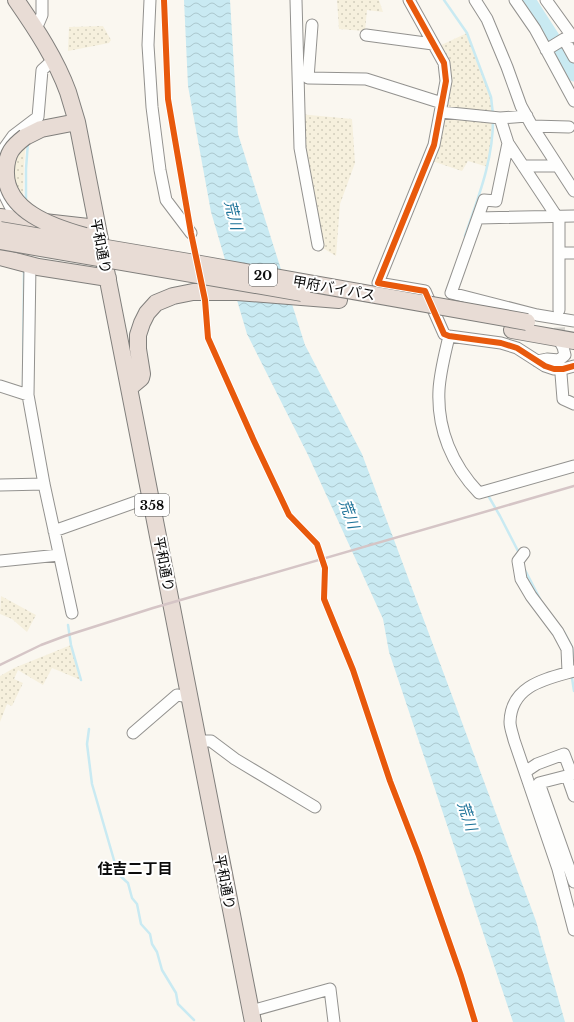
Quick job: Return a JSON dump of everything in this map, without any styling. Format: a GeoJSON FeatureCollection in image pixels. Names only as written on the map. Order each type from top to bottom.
{"type":"FeatureCollection","features":[{"type":"Feature","properties":{"kind":"highway","name":"平和通り"},"geometry":{"type":"LineString","coordinates":[[16,0],[36,29],[53,60],[68,92],[77,122],[252,1016]]}},
{"type":"Feature","properties":{"kind":"highway"},"geometry":{"type":"LineString","coordinates":[[77,122],[41,129],[25,137],[14,146],[6,159],[6,174],[10,194],[16,202],[25,210],[43,220],[72,233],[127,246],[186,256],[195,263]]}},
{"type":"Feature","properties":{"kind":"highway"},"geometry":{"type":"LineString","coordinates":[[0,217],[97,228]]}},
{"type":"Feature","properties":{"kind":"highway","name":"甲府バイパス"},"geometry":{"type":"LineString","coordinates":[[0,230],[574,330]]}},
{"type":"Feature","properties":{"kind":"highway","name":"甲府バイパス"},"geometry":{"type":"LineString","coordinates":[[0,241],[574,341]]}},
{"type":"Feature","properties":{"kind":"highway"},"geometry":{"type":"LineString","coordinates":[[0,257],[30,265],[108,278]]}},
{"type":"Feature","properties":{"kind":"highway"},"geometry":{"type":"LineString","coordinates":[[129,388],[141,378],[142,374],[138,349],[138,335],[147,313],[156,303],[173,296],[193,292],[237,292],[339,300]]}},
{"type":"Feature","properties":{"kind":"street"},"geometry":{"type":"LineString","coordinates":[[36,29],[42,15],[42,0]]}},
{"type":"Feature","properties":{"kind":"street"},"geometry":{"type":"LineString","coordinates":[[150,0],[148,45],[151,99],[160,170],[166,200],[191,233]]}},
{"type":"Feature","properties":{"kind":"street"},"geometry":{"type":"LineString","coordinates":[[296,0],[300,148],[318,245]]}},
{"type":"Feature","properties":{"kind":"street"},"geometry":{"type":"LineString","coordinates":[[408,0],[444,63],[446,81],[434,145],[378,283],[425,291],[444,334],[517,348],[545,366],[554,369],[563,369],[574,366]]}},
{"type":"Feature","properties":{"kind":"street"},"geometry":{"type":"LineString","coordinates":[[475,0],[487,19],[529,121],[574,191]]}},
{"type":"Feature","properties":{"kind":"street"},"geometry":{"type":"LineString","coordinates":[[515,0],[548,49],[574,101]]}},
{"type":"Feature","properties":{"kind":"street"},"geometry":{"type":"LineString","coordinates":[[546,0],[568,38],[574,57]]}},
{"type":"Feature","properties":{"kind":"street"},"geometry":{"type":"LineString","coordinates":[[312,25],[308,78],[366,78],[441,107],[496,117],[569,127]]}},
{"type":"Feature","properties":{"kind":"street"},"geometry":{"type":"LineString","coordinates":[[366,35],[433,44]]}},
{"type":"Feature","properties":{"kind":"street"},"geometry":{"type":"LineString","coordinates":[[548,49],[568,38]]}},
{"type":"Feature","properties":{"kind":"street"},"geometry":{"type":"LineString","coordinates":[[0,160],[5,147],[13,136],[38,117],[42,70],[53,60]]}},
{"type":"Feature","properties":{"kind":"street"},"geometry":{"type":"LineString","coordinates":[[496,117],[508,143],[559,220],[560,310]]}},
{"type":"Feature","properties":{"kind":"street"},"geometry":{"type":"LineString","coordinates":[[508,143],[496,201],[484,200],[451,293],[536,315],[574,321]]}},
{"type":"Feature","properties":{"kind":"street"},"geometry":{"type":"LineString","coordinates":[[523,166],[558,166]]}},
{"type":"Feature","properties":{"kind":"street"},"geometry":{"type":"LineString","coordinates":[[0,184],[16,218]]}},
{"type":"Feature","properties":{"kind":"street"},"geometry":{"type":"LineString","coordinates":[[478,218],[574,216]]}},
{"type":"Feature","properties":{"kind":"street"},"geometry":{"type":"LineString","coordinates":[[559,253],[574,253]]}},
{"type":"Feature","properties":{"kind":"street"},"geometry":{"type":"LineString","coordinates":[[30,265],[28,395],[44,484],[72,613]]}},
{"type":"Feature","properties":{"kind":"street"},"geometry":{"type":"LineString","coordinates":[[449,336],[439,389],[439,407],[442,428],[454,461],[468,481],[479,493],[574,466]]}},
{"type":"Feature","properties":{"kind":"street"},"geometry":{"type":"LineString","coordinates":[[537,361],[547,359],[559,360],[565,355],[558,338]]}},
{"type":"Feature","properties":{"kind":"street"},"geometry":{"type":"LineString","coordinates":[[561,374],[563,399],[574,404]]}},
{"type":"Feature","properties":{"kind":"street"},"geometry":{"type":"LineString","coordinates":[[0,386],[28,395]]}},
{"type":"Feature","properties":{"kind":"street"},"geometry":{"type":"LineString","coordinates":[[0,485],[44,484]]}},
{"type":"Feature","properties":{"kind":"street"},"geometry":{"type":"LineString","coordinates":[[54,531],[150,497]]}},
{"type":"Feature","properties":{"kind":"street"},"geometry":{"type":"LineString","coordinates":[[524,554],[518,561],[521,579],[531,596],[558,632],[567,649],[571,672],[534,683],[524,690],[513,708],[510,724],[514,740],[558,869],[574,930]]}},
{"type":"Feature","properties":{"kind":"street"},"geometry":{"type":"LineString","coordinates":[[0,562],[59,555]]}},
{"type":"Feature","properties":{"kind":"street"},"geometry":{"type":"LineString","coordinates":[[133,733],[177,695],[190,697]]}},
{"type":"Feature","properties":{"kind":"street"},"geometry":{"type":"LineString","coordinates":[[199,741],[211,741],[235,759],[314,807]]}},
{"type":"Feature","properties":{"kind":"street"},"geometry":{"type":"LineString","coordinates":[[525,772],[537,764],[564,754],[571,775],[574,796]]}},
{"type":"Feature","properties":{"kind":"street"},"geometry":{"type":"LineString","coordinates":[[571,775],[539,783],[573,877]]}},
{"type":"Feature","properties":{"kind":"street"},"geometry":{"type":"LineString","coordinates":[[252,1016],[330,989],[334,1022]]}},
{"type":"Feature","properties":{"kind":"shaded area"},"geometry":{"type":"Polygon","coordinates":[[[337,0],[379,0],[383,12],[367,10],[365,31],[339,29],[337,0]]]}},
{"type":"Feature","properties":{"kind":"shaded area"},"geometry":{"type":"Polygon","coordinates":[[[103,26],[111,40],[109,43],[68,51],[69,27],[103,26]]]}},
{"type":"Feature","properties":{"kind":"shaded area"},"geometry":{"type":"Polygon","coordinates":[[[467,33],[491,97],[493,139],[488,167],[468,161],[462,171],[429,160],[446,81],[435,48],[467,33]]]}},
{"type":"Feature","properties":{"kind":"shaded area"},"geometry":{"type":"Polygon","coordinates":[[[299,114],[352,119],[355,163],[340,204],[336,256],[318,245],[299,114]]]}},
{"type":"Feature","properties":{"kind":"shaded area"},"geometry":{"type":"Polygon","coordinates":[[[26,141],[23,200],[16,190],[12,161],[26,141]]]}},
{"type":"Feature","properties":{"kind":"shaded area"},"geometry":{"type":"Polygon","coordinates":[[[1,596],[36,615],[27,632],[12,619],[0,614],[1,596]]]}},
{"type":"Feature","properties":{"kind":"shaded area"},"geometry":{"type":"Polygon","coordinates":[[[71,645],[81,680],[52,668],[43,685],[18,670],[14,679],[23,683],[12,706],[7,704],[0,722],[0,676],[14,668],[71,645]]]}},
{"type":"Feature","properties":{"kind":"water","name":"荒川"},"geometry":{"type":"Polygon","coordinates":[[[184,0],[230,0],[238,134],[305,345],[362,454],[536,921],[565,1022],[513,1022],[389,652],[383,619],[308,455],[247,334],[211,212],[188,86],[184,0]]]}},
{"type":"Feature","properties":{"kind":"waterway"},"geometry":{"type":"LineString","coordinates":[[444,0],[467,33],[491,97],[493,115]]}},
{"type":"Feature","properties":{"kind":"waterway"},"geometry":{"type":"LineString","coordinates":[[528,0],[574,74]]}},
{"type":"Feature","properties":{"kind":"waterway"},"geometry":{"type":"LineString","coordinates":[[465,236],[488,165],[493,120]]}},
{"type":"Feature","properties":{"kind":"waterway"},"geometry":{"type":"LineString","coordinates":[[26,201],[28,142]]}},
{"type":"Feature","properties":{"kind":"waterway"},"geometry":{"type":"LineString","coordinates":[[23,389],[24,270]]}},
{"type":"Feature","properties":{"kind":"waterway"},"geometry":{"type":"LineString","coordinates":[[489,497],[518,551]]}},
{"type":"Feature","properties":{"kind":"waterway"},"geometry":{"type":"LineString","coordinates":[[525,570],[540,599]]}},
{"type":"Feature","properties":{"kind":"waterway"},"geometry":{"type":"LineString","coordinates":[[68,625],[71,645],[81,680]]}},
{"type":"Feature","properties":{"kind":"waterway"},"geometry":{"type":"LineString","coordinates":[[564,632],[572,647],[573,657]]}},
{"type":"Feature","properties":{"kind":"waterway"},"geometry":{"type":"LineString","coordinates":[[572,678],[574,691]]}},
{"type":"Feature","properties":{"kind":"waterway"},"geometry":{"type":"LineString","coordinates":[[89,729],[87,744],[92,784],[118,874],[128,883],[132,898],[137,904],[141,924],[150,934],[152,944],[157,952],[162,970],[176,993],[178,1004],[194,1020]]}},
{"type":"Feature","properties":{"kind":"tunnel"},"geometry":{"type":"LineString","coordinates":[[559,311],[560,345]]}},
{"type":"Feature","properties":{"kind":"railway"},"geometry":{"type":"LineString","coordinates":[[0,665],[41,645],[65,636],[153,608],[574,486]]}},
{"type":"Feature","properties":{"kind":"cycle path"},"geometry":{"type":"LineString","coordinates":[[164,0],[168,99],[191,233],[205,300],[208,338],[289,515],[317,544],[325,568],[324,599],[353,670],[390,781],[419,856],[461,976],[475,1022]]}},
{"type":"Feature","properties":{"kind":"cycle path"},"geometry":{"type":"LineString","coordinates":[[409,0],[444,63],[446,81],[434,145],[378,283],[425,291],[444,334],[501,343],[517,348],[545,366],[554,369],[563,369],[574,366]]}},
{"type":"Feature","properties":{"kind":"district","name":"住吉二丁目"},"geometry":{"type":"Point","coordinates":[135,869]}}]}
